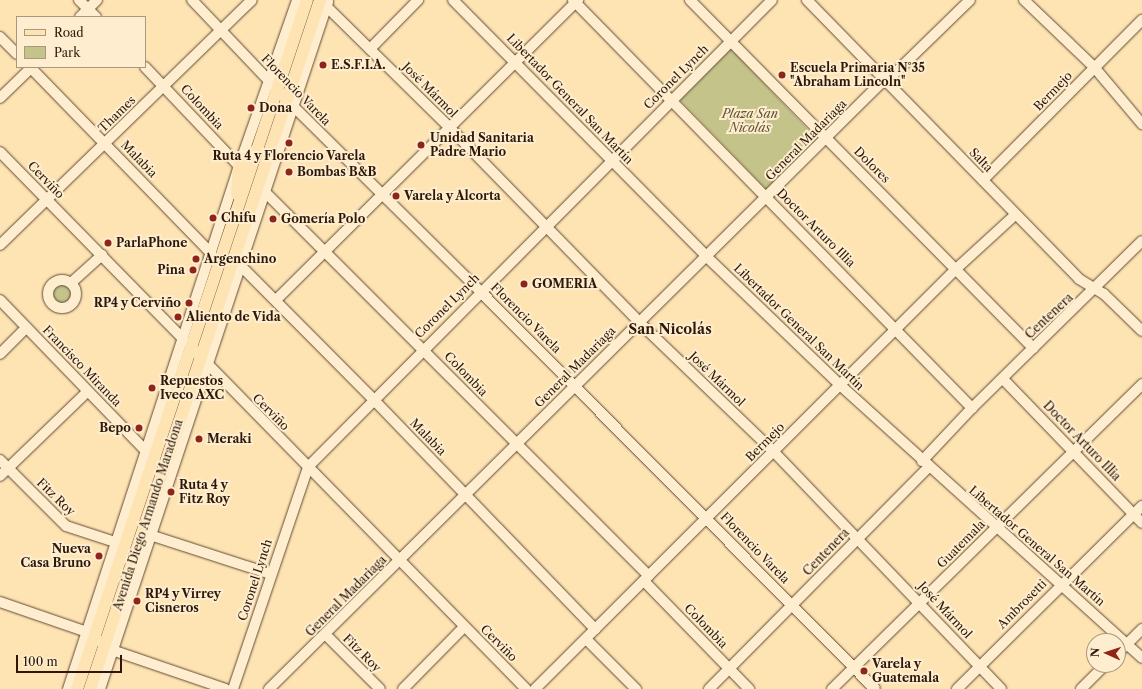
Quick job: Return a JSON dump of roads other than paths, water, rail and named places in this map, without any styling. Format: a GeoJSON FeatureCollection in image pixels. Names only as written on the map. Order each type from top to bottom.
{"type":"FeatureCollection","features":[{"type":"Feature","properties":{"kind":"main road","name":"Avenida Diego Armando Maradona"},"geometry":{"type":"LineString","coordinates":[[77,689],[91,635],[186,343],[236,210],[257,149],[286,98],[307,0]]}},
{"type":"Feature","properties":{"kind":"main road","name":"Avenida Diego Armando Maradona"},"geometry":{"type":"LineString","coordinates":[[90,689],[108,648],[121,595],[146,534],[203,361],[210,327],[235,265],[286,98],[304,46],[326,2]]}},
{"type":"Feature","properties":{"kind":"main road"},"geometry":{"type":"LineString","coordinates":[[236,210],[239,166],[257,149]]}},
{"type":"Feature","properties":{"kind":"main road"},"geometry":{"type":"LineString","coordinates":[[210,327],[227,304],[235,265]]}},
{"type":"Feature","properties":{"kind":"main road"},"geometry":{"type":"LineString","coordinates":[[178,450],[203,361]]}},
{"type":"Feature","properties":{"kind":"main road"},"geometry":{"type":"LineString","coordinates":[[121,595],[141,562],[146,534]]}},
{"type":"Feature","properties":{"kind":"street"},"geometry":{"type":"LineString","coordinates":[[79,0],[95,16]]}},
{"type":"Feature","properties":{"kind":"street"},"geometry":{"type":"LineString","coordinates":[[81,16],[97,0]]}},
{"type":"Feature","properties":{"kind":"street","name":"Florencio Varela"},"geometry":{"type":"LineString","coordinates":[[192,0],[382,195],[708,518],[875,689]]}},
{"type":"Feature","properties":{"kind":"street","name":"Thames"},"geometry":{"type":"LineString","coordinates":[[0,245],[252,0]]}},
{"type":"Feature","properties":{"kind":"street","name":"Avenida Diego Armando Maradona"},"geometry":{"type":"LineString","coordinates":[[121,544],[146,451],[186,343],[211,253],[239,166],[297,0]]}},
{"type":"Feature","properties":{"kind":"street"},"geometry":{"type":"LineString","coordinates":[[370,49],[418,0]]}},
{"type":"Feature","properties":{"kind":"street","name":"Libertador General San Martín"},"geometry":{"type":"LineString","coordinates":[[453,0],[706,256],[840,385],[996,528],[1128,643],[1142,658]]}},
{"type":"Feature","properties":{"kind":"street","name":"Dolores"},"geometry":{"type":"LineString","coordinates":[[690,0],[1033,348]]}},
{"type":"Feature","properties":{"kind":"street","name":"Coronel Lynch"},"geometry":{"type":"LineString","coordinates":[[233,689],[308,467],[373,399],[772,0]]}},
{"type":"Feature","properties":{"kind":"street","name":"Salta"},"geometry":{"type":"LineString","coordinates":[[807,0],[886,79],[1015,215],[1079,279],[1095,290],[1104,294],[1142,332]]}},
{"type":"Feature","properties":{"kind":"street","name":"General Madariaga"},"geometry":{"type":"LineString","coordinates":[[270,689],[826,137],[970,0]]}},
{"type":"Feature","properties":{"kind":"street"},"geometry":{"type":"LineString","coordinates":[[1024,0],[1094,67],[1142,124]]}},
{"type":"Feature","properties":{"kind":"street"},"geometry":{"type":"LineString","coordinates":[[276,300],[575,1]]}},
{"type":"Feature","properties":{"kind":"street","name":"Doctor Arturo Illia"},"geometry":{"type":"LineString","coordinates":[[575,1],[972,408]]}},
{"type":"Feature","properties":{"kind":"street","name":"Avenida Diego Armando Maradona"},"geometry":{"type":"LineString","coordinates":[[235,265],[264,191],[286,98],[326,2]]}},
{"type":"Feature","properties":{"kind":"street","name":"José Mármol"},"geometry":{"type":"LineString","coordinates":[[326,2],[370,49],[449,127],[639,322],[774,452],[858,537],[1001,689]]}},
{"type":"Feature","properties":{"kind":"street","name":"Bermejo"},"geometry":{"type":"LineString","coordinates":[[983,180],[1094,67],[1140,25]]}},
{"type":"Feature","properties":{"kind":"street"},"geometry":{"type":"LineString","coordinates":[[0,37],[16,53]]}},
{"type":"Feature","properties":{"kind":"street"},"geometry":{"type":"LineString","coordinates":[[0,98],[30,68]]}},
{"type":"Feature","properties":{"kind":"street","name":"Malabia"},"geometry":{"type":"LineString","coordinates":[[32,68],[211,253]]}},
{"type":"Feature","properties":{"kind":"street","name":"Colombia"},"geometry":{"type":"LineString","coordinates":[[146,68],[239,166]]}},
{"type":"Feature","properties":{"kind":"street","name":"Cerviño"},"geometry":{"type":"LineString","coordinates":[[0,152],[102,255],[203,361],[526,689]]}},
{"type":"Feature","properties":{"kind":"street","name":"Colombia"},"geometry":{"type":"LineString","coordinates":[[264,191],[424,349],[517,444],[646,578],[749,689]]}},
{"type":"Feature","properties":{"kind":"street","name":"Bermejo"},"geometry":{"type":"LineString","coordinates":[[535,689],[956,269],[1015,215]]}},
{"type":"Feature","properties":{"kind":"street","name":"Centenera"},"geometry":{"type":"LineString","coordinates":[[709,689],[858,537],[926,464],[972,408],[1095,290],[1142,241]]}},
{"type":"Feature","properties":{"kind":"street"},"geometry":{"type":"LineString","coordinates":[[71,283],[102,255]]}},
{"type":"Feature","properties":{"kind":"street","name":"Malabia"},"geometry":{"type":"LineString","coordinates":[[235,265],[276,300],[595,629]]}},
{"type":"Feature","properties":{"kind":"street","name":"Francisco Miranda"},"geometry":{"type":"LineString","coordinates":[[0,300],[146,451]]}},
{"type":"Feature","properties":{"kind":"street","name":"Avenida Diego Armando Maradona"},"geometry":{"type":"LineString","coordinates":[[203,361],[227,304]]}},
{"type":"Feature","properties":{"kind":"street"},"geometry":{"type":"LineString","coordinates":[[0,354],[26,328]]}},
{"type":"Feature","properties":{"kind":"street","name":"Doctor Arturo Illia"},"geometry":{"type":"LineString","coordinates":[[1003,379],[1142,523]]}},
{"type":"Feature","properties":{"kind":"street","name":"Guatemala"},"geometry":{"type":"LineString","coordinates":[[832,689],[1142,384]]}},
{"type":"Feature","properties":{"kind":"street"},"geometry":{"type":"LineString","coordinates":[[0,476],[88,391]]}},
{"type":"Feature","properties":{"kind":"street","name":"Avenida Diego Armando Maradona"},"geometry":{"type":"LineString","coordinates":[[146,534],[178,450]]}},
{"type":"Feature","properties":{"kind":"street","name":"Fitz Roy"},"geometry":{"type":"LineString","coordinates":[[0,460],[66,526],[121,544]]}},
{"type":"Feature","properties":{"kind":"street","name":"Ambrosetti"},"geometry":{"type":"LineString","coordinates":[[956,689],[1060,584],[1142,506]]}},
{"type":"Feature","properties":{"kind":"street"},"geometry":{"type":"LineString","coordinates":[[146,534],[271,574]]}},
{"type":"Feature","properties":{"kind":"street","name":"Avenida Diego Armando Maradona"},"geometry":{"type":"LineString","coordinates":[[100,689],[108,648],[141,562]]}},
{"type":"Feature","properties":{"kind":"street"},"geometry":{"type":"LineString","coordinates":[[0,602],[91,635],[108,648],[226,689]]}},
{"type":"Feature","properties":{"kind":"street"},"geometry":{"type":"LineString","coordinates":[[403,689],[464,627]]}},
{"type":"Feature","properties":{"kind":"street"},"geometry":{"type":"LineString","coordinates":[[1128,643],[1142,629]]}},
{"type":"Feature","properties":{"kind":"street","name":"Avenida Diego Armando Maradona"},"geometry":{"type":"LineString","coordinates":[[68,689],[91,635]]}},
{"type":"Feature","properties":{"kind":"street","name":"Fitz Roy"},"geometry":{"type":"LineString","coordinates":[[326,635],[380,689]]}},
{"type":"Feature","properties":{"kind":"street"},"geometry":{"type":"LineString","coordinates":[[586,638],[636,689]]}},
{"type":"Feature","properties":{"kind":"street"},"geometry":{"type":"LineString","coordinates":[[1081,689],[1098,673]]}},
{"type":"Feature","properties":{"kind":"place","name":"E.S.F.I.A."},"geometry":{"type":"Point","coordinates":[323,65]}},
{"type":"Feature","properties":{"kind":"place","name":"Escuela Primaria N°35 \"Abraham Lincoln\""},"geometry":{"type":"Point","coordinates":[782,75]}},
{"type":"Feature","properties":{"kind":"place","name":"Dona"},"geometry":{"type":"Point","coordinates":[251,108]}},
{"type":"Feature","properties":{"kind":"place","name":"Ruta 4 y Florencio Varela"},"geometry":{"type":"Point","coordinates":[289,143]}},
{"type":"Feature","properties":{"kind":"place","name":"Unidad Sanitaria Padre Mario"},"geometry":{"type":"Point","coordinates":[421,145]}},
{"type":"Feature","properties":{"kind":"place","name":"Bombas B&B"},"geometry":{"type":"Point","coordinates":[289,172]}},
{"type":"Feature","properties":{"kind":"place","name":"Varela y Alcorta"},"geometry":{"type":"Point","coordinates":[396,196]}},
{"type":"Feature","properties":{"kind":"place","name":"Chifu"},"geometry":{"type":"Point","coordinates":[213,218]}},
{"type":"Feature","properties":{"kind":"place","name":"Gomería Polo"},"geometry":{"type":"Point","coordinates":[273,219]}},
{"type":"Feature","properties":{"kind":"place","name":"ParlaPhone"},"geometry":{"type":"Point","coordinates":[108,243]}},
{"type":"Feature","properties":{"kind":"place","name":"Argenchino"},"geometry":{"type":"Point","coordinates":[196,259]}},
{"type":"Feature","properties":{"kind":"place","name":"Pina"},"geometry":{"type":"Point","coordinates":[193,270]}},
{"type":"Feature","properties":{"kind":"place","name":"GOMERIA"},"geometry":{"type":"Point","coordinates":[524,284]}},
{"type":"Feature","properties":{"kind":"place","name":"RP4 y Cerviño"},"geometry":{"type":"Point","coordinates":[189,303]}},
{"type":"Feature","properties":{"kind":"place","name":"Aliento de Vida"},"geometry":{"type":"Point","coordinates":[178,317]}},
{"type":"Feature","properties":{"kind":"place","name":"Repuestos Iveco AXC"},"geometry":{"type":"Point","coordinates":[152,388]}},
{"type":"Feature","properties":{"kind":"place","name":"Bepo"},"geometry":{"type":"Point","coordinates":[139,428]}},
{"type":"Feature","properties":{"kind":"place","name":"Meraki"},"geometry":{"type":"Point","coordinates":[199,439]}},
{"type":"Feature","properties":{"kind":"place","name":"Ruta 4 y Fitz Roy"},"geometry":{"type":"Point","coordinates":[171,492]}},
{"type":"Feature","properties":{"kind":"place","name":"Nueva Casa Bruno"},"geometry":{"type":"Point","coordinates":[99,556]}},
{"type":"Feature","properties":{"kind":"place","name":"RP4 y Virrey Cisneros"},"geometry":{"type":"Point","coordinates":[137,601]}},
{"type":"Feature","properties":{"kind":"place","name":"Varela y Guatemala"},"geometry":{"type":"Point","coordinates":[864,671]}},
{"type":"Feature","properties":{"kind":"district","name":"San Nicolás"},"geometry":{"type":"Point","coordinates":[670,329]}},
{"type":"Feature","properties":{"kind":"park label","name":"Plaza San Nicolás"},"geometry":{"type":"Point","coordinates":[750,121]}}]}
